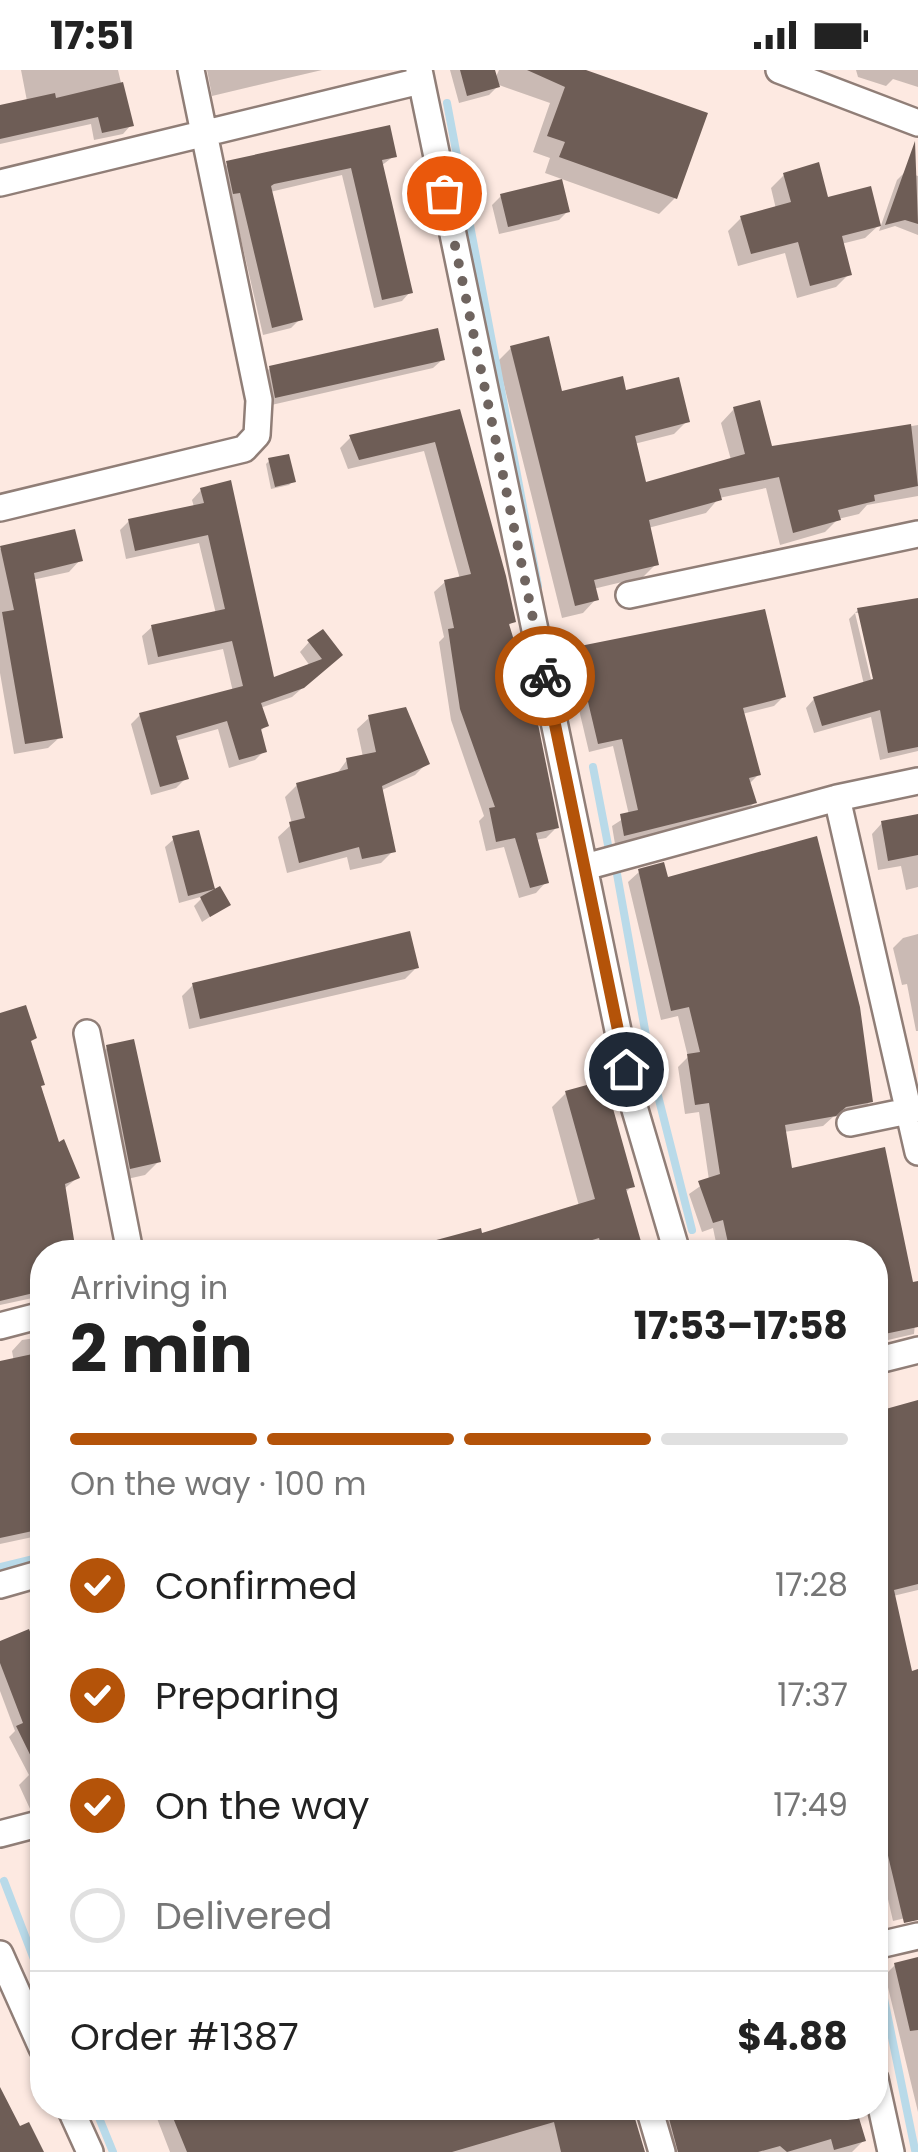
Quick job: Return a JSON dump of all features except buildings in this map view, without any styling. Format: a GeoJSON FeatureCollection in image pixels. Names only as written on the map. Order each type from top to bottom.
{"type":"FeatureCollection","features":[{"type":"Feature","properties":{"kind":"street"},"geometry":{"type":"LineString","coordinates":[[0,508],[244,450],[257,435],[259,400],[192,70]]}},
{"type":"Feature","properties":{"kind":"street"},"geometry":{"type":"LineString","coordinates":[[779,70],[918,123]]}},
{"type":"Feature","properties":{"kind":"street"},"geometry":{"type":"LineString","coordinates":[[0,183],[204,134],[420,75],[633,1103],[673,1240]]}},
{"type":"Feature","properties":{"kind":"street"},"geometry":{"type":"LineString","coordinates":[[629,595],[918,534]]}},
{"type":"Feature","properties":{"kind":"street"},"geometry":{"type":"LineString","coordinates":[[585,867],[837,798],[918,781]]}},
{"type":"Feature","properties":{"kind":"street"},"geometry":{"type":"LineString","coordinates":[[837,798],[913,1110],[918,1152]]}},
{"type":"Feature","properties":{"kind":"street"},"geometry":{"type":"LineString","coordinates":[[87,1033],[128,1240]]}},
{"type":"Feature","properties":{"kind":"street"},"geometry":{"type":"LineString","coordinates":[[850,1123],[913,1110]]}},
{"type":"Feature","properties":{"kind":"street"},"geometry":{"type":"LineString","coordinates":[[0,1326],[30,1319]]}},
{"type":"Feature","properties":{"kind":"street"},"geometry":{"type":"LineString","coordinates":[[888,1358],[918,1350]]}},
{"type":"Feature","properties":{"kind":"street"},"geometry":{"type":"LineString","coordinates":[[0,1584],[30,1576]]}},
{"type":"Feature","properties":{"kind":"street"},"geometry":{"type":"LineString","coordinates":[[0,1834],[30,1827]]}},
{"type":"Feature","properties":{"kind":"street"},"geometry":{"type":"LineString","coordinates":[[888,1943],[918,1936]]}},
{"type":"Feature","properties":{"kind":"street"},"geometry":{"type":"LineString","coordinates":[[0,1954],[7,1989],[30,2028]]}},
{"type":"Feature","properties":{"kind":"street"},"geometry":{"type":"LineString","coordinates":[[75,2120],[90,2152]]}},
{"type":"Feature","properties":{"kind":"street"},"geometry":{"type":"LineString","coordinates":[[653,2120],[662,2152]]}},
{"type":"Feature","properties":{"kind":"street"},"geometry":{"type":"LineString","coordinates":[[884,2120],[891,2152]]}},
{"type":"Feature","properties":{"kind":"waterway"},"geometry":{"type":"LineString","coordinates":[[447,103],[538,586]]}},
{"type":"Feature","properties":{"kind":"waterway"},"geometry":{"type":"LineString","coordinates":[[593,767],[608,845]]}},
{"type":"Feature","properties":{"kind":"waterway"},"geometry":{"type":"LineString","coordinates":[[617,874],[654,1080],[692,1230]]}},
{"type":"Feature","properties":{"kind":"waterway"},"geometry":{"type":"LineString","coordinates":[[0,1567],[30,1560]]}},
{"type":"Feature","properties":{"kind":"waterway"},"geometry":{"type":"LineString","coordinates":[[4,1881],[30,1949]]}},
{"type":"Feature","properties":{"kind":"waterway"},"geometry":{"type":"LineString","coordinates":[[888,2018],[915,2150]]}},
{"type":"Feature","properties":{"kind":"waterway"},"geometry":{"type":"LineString","coordinates":[[100,2120],[113,2152]]}},
{"type":"Feature","properties":{"kind":"way so far"},"geometry":{"type":"LineString","coordinates":[[444,193],[545,676]]}},
{"type":"Feature","properties":{"kind":"route"},"geometry":{"type":"LineString","coordinates":[[545,676],[626,1069]]}}]}
